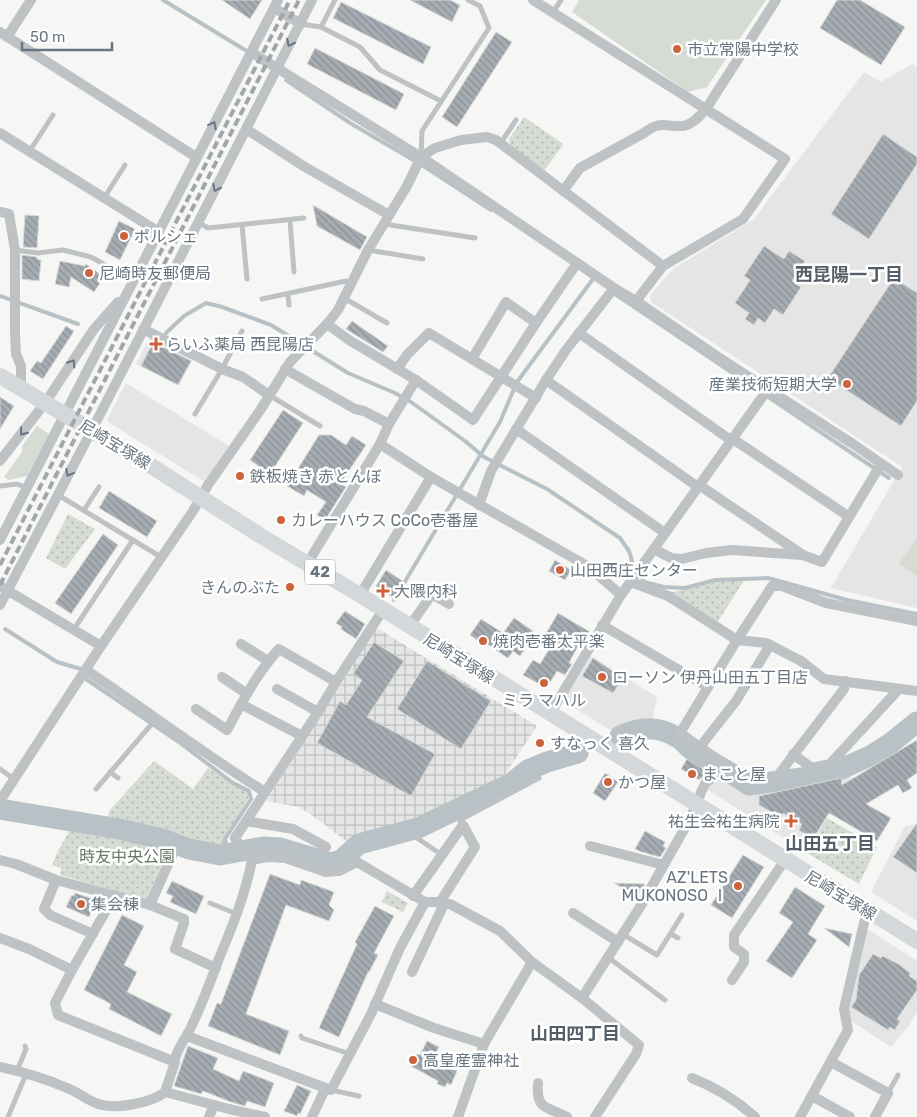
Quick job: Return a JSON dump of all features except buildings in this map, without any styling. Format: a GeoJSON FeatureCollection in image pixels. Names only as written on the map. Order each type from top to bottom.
{"type":"FeatureCollection","features":[{"type":"Feature","properties":{"kind":"main road","name":"尼崎宝塚線"},"geometry":{"type":"LineString","coordinates":[[0,376],[92,430],[360,595],[917,941]]}},
{"type":"Feature","properties":{"kind":"street"},"geometry":{"type":"LineString","coordinates":[[31,0],[4,34],[196,157]]}},
{"type":"Feature","properties":{"kind":"street"},"geometry":{"type":"LineString","coordinates":[[0,604],[4,588],[58,495],[312,0]]}},
{"type":"Feature","properties":{"kind":"street"},"geometry":{"type":"LineString","coordinates":[[533,0],[784,159],[743,219],[663,266],[636,301]]}},
{"type":"Feature","properties":{"kind":"street"},"geometry":{"type":"LineString","coordinates":[[563,191],[580,168],[644,133],[651,127],[662,124],[684,126],[695,120],[706,110],[776,0]]}},
{"type":"Feature","properties":{"kind":"street"},"geometry":{"type":"LineString","coordinates":[[0,540],[276,4],[300,24]]}},
{"type":"Feature","properties":{"kind":"street"},"geometry":{"type":"LineString","coordinates":[[252,52],[421,157],[614,288],[898,475]]}},
{"type":"Feature","properties":{"kind":"street"},"geometry":{"type":"LineString","coordinates":[[246,129],[305,167],[390,215]]}},
{"type":"Feature","properties":{"kind":"street"},"geometry":{"type":"LineString","coordinates":[[0,134],[159,232]]}},
{"type":"Feature","properties":{"kind":"street"},"geometry":{"type":"LineString","coordinates":[[0,801],[101,646],[270,395],[285,369],[328,324],[338,310],[368,250],[390,215],[421,157],[434,148],[461,140],[487,137],[500,144],[663,266]]}},
{"type":"Feature","properties":{"kind":"street"},"geometry":{"type":"LineString","coordinates":[[0,212],[9,214],[15,250],[16,354],[21,366],[21,388]]}},
{"type":"Feature","properties":{"kind":"street"},"geometry":{"type":"LineString","coordinates":[[328,324],[349,340],[416,380],[473,420],[577,263]]}},
{"type":"Feature","properties":{"kind":"street"},"geometry":{"type":"LineString","coordinates":[[479,505],[491,470],[546,380],[614,288]]}},
{"type":"Feature","properties":{"kind":"street"},"geometry":{"type":"LineString","coordinates":[[0,461],[45,404],[94,329],[127,293]]}},
{"type":"Feature","properties":{"kind":"street"},"geometry":{"type":"LineString","coordinates":[[472,359],[506,302],[536,323]]}},
{"type":"Feature","properties":{"kind":"street"},"geometry":{"type":"LineString","coordinates":[[143,329],[222,369],[243,377],[270,395]]}},
{"type":"Feature","properties":{"kind":"street"},"geometry":{"type":"LineString","coordinates":[[397,369],[429,333],[536,398]]}},
{"type":"Feature","properties":{"kind":"street"},"geometry":{"type":"LineString","coordinates":[[579,333],[732,440],[848,516]]}},
{"type":"Feature","properties":{"kind":"street"},"geometry":{"type":"LineString","coordinates":[[285,369],[355,409],[364,411],[389,424]]}},
{"type":"Feature","properties":{"kind":"street"},"geometry":{"type":"LineString","coordinates":[[307,564],[380,444],[389,424],[416,380]]}},
{"type":"Feature","properties":{"kind":"street"},"geometry":{"type":"LineString","coordinates":[[546,380],[699,486],[803,555],[822,562],[881,464]]}},
{"type":"Feature","properties":{"kind":"street"},"geometry":{"type":"LineString","coordinates":[[550,714],[621,595],[768,389]]}},
{"type":"Feature","properties":{"kind":"street"},"geometry":{"type":"LineString","coordinates":[[516,429],[665,533]]}},
{"type":"Feature","properties":{"kind":"street"},"geometry":{"type":"LineString","coordinates":[[380,444],[431,478],[589,567],[621,595]]}},
{"type":"Feature","properties":{"kind":"street"},"geometry":{"type":"LineString","coordinates":[[360,595],[431,478]]}},
{"type":"Feature","properties":{"kind":"street"},"geometry":{"type":"LineString","coordinates":[[654,549],[671,558],[682,559],[706,552],[732,550],[803,555]]}},
{"type":"Feature","properties":{"kind":"street"},"geometry":{"type":"LineString","coordinates":[[636,576],[737,640],[766,643],[800,661],[824,679],[917,691]]}},
{"type":"Feature","properties":{"kind":"street"},"geometry":{"type":"LineString","coordinates":[[582,998],[609,958],[664,865],[706,782],[720,774],[724,763],[699,748],[680,733],[772,586],[782,586],[826,603],[917,621]]}},
{"type":"Feature","properties":{"kind":"street"},"geometry":{"type":"LineString","coordinates":[[4,588],[101,646]]}},
{"type":"Feature","properties":{"kind":"street"},"geometry":{"type":"LineString","coordinates":[[409,627],[432,594],[449,604]]}},
{"type":"Feature","properties":{"kind":"street"},"geometry":{"type":"LineString","coordinates":[[252,860],[235,838],[383,610]]}},
{"type":"Feature","properties":{"kind":"street"},"geometry":{"type":"LineString","coordinates":[[602,625],[708,687]]}},
{"type":"Feature","properties":{"kind":"street"},"geometry":{"type":"LineString","coordinates":[[241,644],[268,661]]}},
{"type":"Feature","properties":{"kind":"street"},"geometry":{"type":"LineString","coordinates":[[699,748],[736,700],[770,645]]}},
{"type":"Feature","properties":{"kind":"street"},"geometry":{"type":"LineString","coordinates":[[196,709],[226,730],[268,661],[279,649],[336,682]]}},
{"type":"Feature","properties":{"kind":"street"},"geometry":{"type":"LineString","coordinates":[[86,670],[196,744],[218,762],[266,792]]}},
{"type":"Feature","properties":{"kind":"street"},"geometry":{"type":"LineString","coordinates":[[222,677],[247,694]]}},
{"type":"Feature","properties":{"kind":"street"},"geometry":{"type":"LineString","coordinates":[[776,778],[844,688],[845,682]]}},
{"type":"Feature","properties":{"kind":"street"},"geometry":{"type":"LineString","coordinates":[[793,754],[812,768],[830,764],[899,689]]}},
{"type":"Feature","properties":{"kind":"street"},"geometry":{"type":"LineString","coordinates":[[277,690],[318,712]]}},
{"type":"Feature","properties":{"kind":"street"},"geometry":{"type":"LineString","coordinates":[[241,704],[302,736]]}},
{"type":"Feature","properties":{"kind":"street"},"geometry":{"type":"LineString","coordinates":[[246,821],[293,829],[326,847]]}},
{"type":"Feature","properties":{"kind":"street"},"geometry":{"type":"LineString","coordinates":[[412,965],[443,906],[442,899],[475,846],[463,825],[413,896]]}},
{"type":"Feature","properties":{"kind":"street"},"geometry":{"type":"LineString","coordinates":[[590,846],[664,865]]}},
{"type":"Feature","properties":{"kind":"street"},"geometry":{"type":"LineString","coordinates":[[150,905],[174,851]]}},
{"type":"Feature","properties":{"kind":"street"},"geometry":{"type":"LineString","coordinates":[[252,860],[267,857],[285,858],[326,872],[339,871],[357,862],[425,902],[443,902],[472,915],[500,931],[532,962],[582,998],[639,1045],[636,1054],[595,1117]]}},
{"type":"Feature","properties":{"kind":"street"},"geometry":{"type":"LineString","coordinates":[[0,860],[16,864],[56,880],[150,905],[184,919],[175,949],[216,968]]}},
{"type":"Feature","properties":{"kind":"street"},"geometry":{"type":"LineString","coordinates":[[0,1067],[68,1088],[102,1105],[122,1106],[159,1097],[165,1092],[175,1062],[174,1057],[188,1036],[216,968],[246,888],[252,860]]}},
{"type":"Feature","properties":{"kind":"street"},"geometry":{"type":"LineString","coordinates":[[732,980],[744,962],[744,954],[734,947],[734,935],[785,860]]}},
{"type":"Feature","properties":{"kind":"street"},"geometry":{"type":"LineString","coordinates":[[56,880],[44,909],[50,915],[93,934]]}},
{"type":"Feature","properties":{"kind":"street"},"geometry":{"type":"LineString","coordinates":[[115,895],[55,1003],[58,1014],[175,1062]]}},
{"type":"Feature","properties":{"kind":"street"},"geometry":{"type":"LineString","coordinates":[[312,1117],[351,1054],[400,948],[425,902]]}},
{"type":"Feature","properties":{"kind":"street"},"geometry":{"type":"LineString","coordinates":[[800,1117],[848,1030],[844,1009],[867,910]]}},
{"type":"Feature","properties":{"kind":"street"},"geometry":{"type":"LineString","coordinates":[[573,913],[621,938]]}},
{"type":"Feature","properties":{"kind":"street"},"geometry":{"type":"LineString","coordinates":[[0,938],[29,949],[72,970]]}},
{"type":"Feature","properties":{"kind":"street"},"geometry":{"type":"LineString","coordinates":[[458,1117],[484,1044],[532,962]]}},
{"type":"Feature","properties":{"kind":"street"},"geometry":{"type":"LineString","coordinates":[[375,1004],[434,1028],[484,1044]]}},
{"type":"Feature","properties":{"kind":"street"},"geometry":{"type":"LineString","coordinates":[[188,1036],[328,1090]]}},
{"type":"Feature","properties":{"kind":"street"},"geometry":{"type":"LineString","coordinates":[[830,1062],[888,1094],[875,1117]]}},
{"type":"Feature","properties":{"kind":"street"},"geometry":{"type":"LineString","coordinates":[[695,1076],[711,1086],[723,1090],[755,1117]]}},
{"type":"Feature","properties":{"kind":"street"},"geometry":{"type":"LineString","coordinates":[[538,1082],[537,1098],[541,1104],[567,1117]]}},
{"type":"Feature","properties":{"kind":"street"},"geometry":{"type":"LineString","coordinates":[[165,1092],[265,1117]]}},
{"type":"Feature","properties":{"kind":"street"},"geometry":{"type":"LineString","coordinates":[[812,1096],[837,1114],[850,1117]]}},
{"type":"Feature","properties":{"kind":"street"},"geometry":{"type":"LineString","coordinates":[[209,1117],[214,1105]]}},
{"type":"Feature","properties":{"kind":"street"},"geometry":{"type":"LineString","coordinates":[[117,1117],[122,1106]]}},
{"type":"Feature","properties":{"kind":"lane"},"geometry":{"type":"LineString","coordinates":[[321,27],[335,0]]}},
{"type":"Feature","properties":{"kind":"lane"},"geometry":{"type":"LineString","coordinates":[[421,157],[422,131],[489,28],[480,6],[468,0]]}},
{"type":"Feature","properties":{"kind":"lane"},"geometry":{"type":"LineString","coordinates":[[553,12],[561,0]]}},
{"type":"Feature","properties":{"kind":"lane"},"geometry":{"type":"LineString","coordinates":[[300,24],[321,27],[360,47],[380,70],[441,101]]}},
{"type":"Feature","properties":{"kind":"lane"},"geometry":{"type":"LineString","coordinates":[[29,152],[53,115]]}},
{"type":"Feature","properties":{"kind":"lane"},"geometry":{"type":"LineString","coordinates":[[500,144],[516,120]]}},
{"type":"Feature","properties":{"kind":"lane"},"geometry":{"type":"LineString","coordinates":[[104,198],[125,165]]}},
{"type":"Feature","properties":{"kind":"lane"},"geometry":{"type":"LineString","coordinates":[[198,222],[208,228],[290,221],[304,218]]}},
{"type":"Feature","properties":{"kind":"lane"},"geometry":{"type":"LineString","coordinates":[[290,221],[294,272]]}},
{"type":"Feature","properties":{"kind":"lane"},"geometry":{"type":"LineString","coordinates":[[384,224],[475,238]]}},
{"type":"Feature","properties":{"kind":"lane"},"geometry":{"type":"LineString","coordinates":[[242,225],[247,278]]}},
{"type":"Feature","properties":{"kind":"lane"},"geometry":{"type":"LineString","coordinates":[[15,250],[38,253],[63,250],[92,257],[133,281]]}},
{"type":"Feature","properties":{"kind":"lane"},"geometry":{"type":"LineString","coordinates":[[368,250],[423,259]]}},
{"type":"Feature","properties":{"kind":"lane"},"geometry":{"type":"LineString","coordinates":[[262,299],[346,281],[351,284]]}},
{"type":"Feature","properties":{"kind":"lane"},"geometry":{"type":"LineString","coordinates":[[288,294],[289,304]]}},
{"type":"Feature","properties":{"kind":"lane"},"geometry":{"type":"LineString","coordinates":[[344,298],[387,323]]}},
{"type":"Feature","properties":{"kind":"lane"},"geometry":{"type":"LineString","coordinates":[[195,414],[242,331]]}},
{"type":"Feature","properties":{"kind":"lane"},"geometry":{"type":"LineString","coordinates":[[270,395],[320,426]]}},
{"type":"Feature","properties":{"kind":"lane"},"geometry":{"type":"LineString","coordinates":[[0,486],[17,484],[27,488]]}},
{"type":"Feature","properties":{"kind":"lane"},"geometry":{"type":"LineString","coordinates":[[84,510],[98,487]]}},
{"type":"Feature","properties":{"kind":"lane"},"geometry":{"type":"LineString","coordinates":[[58,495],[161,557]]}},
{"type":"Feature","properties":{"kind":"lane"},"geometry":{"type":"LineString","coordinates":[[73,630],[133,540]]}},
{"type":"Feature","properties":{"kind":"lane"},"geometry":{"type":"LineString","coordinates":[[96,789],[157,718]]}},
{"type":"Feature","properties":{"kind":"lane"},"geometry":{"type":"LineString","coordinates":[[0,770],[14,779]]}},
{"type":"Feature","properties":{"kind":"lane"},"geometry":{"type":"LineString","coordinates":[[110,772],[118,778]]}},
{"type":"Feature","properties":{"kind":"lane"},"geometry":{"type":"LineString","coordinates":[[461,827],[460,820],[539,778]]}},
{"type":"Feature","properties":{"kind":"lane"},"geometry":{"type":"LineString","coordinates":[[417,838],[442,855]]}},
{"type":"Feature","properties":{"kind":"lane"},"geometry":{"type":"LineString","coordinates":[[210,903],[237,914]]}},
{"type":"Feature","properties":{"kind":"lane"},"geometry":{"type":"LineString","coordinates":[[621,938],[659,957],[682,915]]}},
{"type":"Feature","properties":{"kind":"lane"},"geometry":{"type":"LineString","coordinates":[[670,934],[678,938]]}},
{"type":"Feature","properties":{"kind":"lane"},"geometry":{"type":"LineString","coordinates":[[609,958],[665,1000]]}},
{"type":"Feature","properties":{"kind":"lane"},"geometry":{"type":"LineString","coordinates":[[301,1036],[302,1038],[351,1054]]}},
{"type":"Feature","properties":{"kind":"lane"},"geometry":{"type":"LineString","coordinates":[[8,1117],[21,1072],[25,1046]]}},
{"type":"Feature","properties":{"kind":"lane"},"geometry":{"type":"LineString","coordinates":[[888,1094],[898,1075]]}},
{"type":"Feature","properties":{"kind":"lane"},"geometry":{"type":"LineString","coordinates":[[328,1090],[359,1096]]}},
{"type":"Feature","properties":{"kind":"shaded area","name":"産業技術短期大学"},"geometry":{"type":"Polygon","coordinates":[[[912,64],[917,67],[917,608],[831,588],[902,467],[651,302],[650,295],[673,269],[754,219],[864,72],[881,82],[912,64]]]}},
{"type":"Feature","properties":{"kind":"shaded area"},"geometry":{"type":"Polygon","coordinates":[[[150,337],[193,359],[179,385],[136,364],[150,337]]]}},
{"type":"Feature","properties":{"kind":"shaded area"},"geometry":{"type":"Polygon","coordinates":[[[126,383],[229,446],[205,482],[108,422],[107,420],[126,383]]]}},
{"type":"Feature","properties":{"kind":"shaded area"},"geometry":{"type":"Polygon","coordinates":[[[377,628],[537,726],[500,782],[405,829],[361,836],[350,844],[298,807],[266,801],[377,628]]]}},
{"type":"Feature","properties":{"kind":"shaded area"},"geometry":{"type":"Polygon","coordinates":[[[591,656],[657,697],[652,723],[633,725],[615,733],[563,701],[591,656]]]}},
{"type":"Feature","properties":{"kind":"shaded area","name":"祐生会祐生病院"},"geometry":{"type":"Polygon","coordinates":[[[723,771],[752,789],[852,771],[854,773],[806,852],[706,789],[723,771]]]}},
{"type":"Feature","properties":{"kind":"shaded area"},"geometry":{"type":"Polygon","coordinates":[[[917,824],[917,921],[871,892],[905,826],[917,824]]]}},
{"type":"Feature","properties":{"kind":"shaded area"},"geometry":{"type":"Polygon","coordinates":[[[867,929],[917,961],[917,1012],[908,1027],[891,1047],[848,1019],[847,1010],[867,929]]]}},
{"type":"Feature","properties":{"kind":"green space","name":"市立常陽中学校"},"geometry":{"type":"Polygon","coordinates":[[[579,0],[766,0],[707,87],[688,92],[572,12],[579,0]]]}},
{"type":"Feature","properties":{"kind":"green space"},"geometry":{"type":"Polygon","coordinates":[[[524,117],[563,145],[543,172],[510,146],[509,139],[524,117]]]}},
{"type":"Feature","properties":{"kind":"green space"},"geometry":{"type":"Polygon","coordinates":[[[37,426],[49,434],[27,476],[9,480],[4,477],[22,452],[22,446],[37,426]]]}},
{"type":"Feature","properties":{"kind":"green space"},"geometry":{"type":"Polygon","coordinates":[[[68,514],[95,529],[65,569],[46,558],[68,514]]]}},
{"type":"Feature","properties":{"kind":"green space"},"geometry":{"type":"Polygon","coordinates":[[[917,537],[917,576],[899,564],[917,537]]]}},
{"type":"Feature","properties":{"kind":"green space"},"geometry":{"type":"Polygon","coordinates":[[[740,579],[743,582],[717,623],[667,591],[674,592],[716,581],[740,579]]]}},
{"type":"Feature","properties":{"kind":"green space","name":"時友中央公園"},"geometry":{"type":"Polygon","coordinates":[[[154,761],[193,789],[208,768],[248,791],[248,799],[224,841],[224,850],[192,845],[174,838],[148,900],[60,875],[61,868],[52,865],[73,825],[104,830],[110,810],[154,761]]]}},
{"type":"Feature","properties":{"kind":"green space"},"geometry":{"type":"Polygon","coordinates":[[[827,818],[877,847],[859,884],[807,853],[827,818]]]}},
{"type":"Feature","properties":{"kind":"green space"},"geometry":{"type":"Polygon","coordinates":[[[387,891],[408,903],[403,912],[382,902],[387,891]]]}},
{"type":"Feature","properties":{"kind":"waterway"},"geometry":{"type":"LineString","coordinates":[[163,0],[245,50]]}},
{"type":"Feature","properties":{"kind":"waterway"},"geometry":{"type":"LineString","coordinates":[[286,80],[350,123],[422,165],[491,210]]}},
{"type":"Feature","properties":{"kind":"waterway"},"geometry":{"type":"LineString","coordinates":[[394,600],[500,422],[517,382],[593,279]]}},
{"type":"Feature","properties":{"kind":"waterway"},"geometry":{"type":"LineString","coordinates":[[612,292],[889,478]]}},
{"type":"Feature","properties":{"kind":"waterway"},"geometry":{"type":"LineString","coordinates":[[0,296],[78,324]]}},
{"type":"Feature","properties":{"kind":"waterway"},"geometry":{"type":"LineString","coordinates":[[166,333],[184,316],[206,303],[271,325],[348,373],[411,402],[484,457],[547,489],[620,538],[629,551],[633,564],[644,582],[664,587],[685,588],[715,580],[768,578],[847,600],[917,614]]}},
{"type":"Feature","properties":{"kind":"waterway"},"geometry":{"type":"LineString","coordinates":[[5,629],[57,662],[81,669]]}},
{"type":"Feature","properties":{"kind":"waterway"},"geometry":{"type":"LineString","coordinates":[[86,679],[179,742],[233,783],[249,791],[251,799],[225,839],[228,854]]}},
{"type":"Feature","properties":{"kind":"waterway"},"geometry":{"type":"LineString","coordinates":[[620,736],[642,729],[656,729],[671,734],[696,753],[749,785],[830,774],[872,755],[891,743],[917,722]]}},
{"type":"Feature","properties":{"kind":"waterway"},"geometry":{"type":"LineString","coordinates":[[0,809],[119,829],[162,839],[189,849],[220,855],[263,847],[280,848],[331,863],[341,860],[359,844],[418,828],[510,784],[528,770],[578,753]]}},
{"type":"Feature","properties":{"kind":"railway"},"geometry":{"type":"LineString","coordinates":[[0,565],[290,0]]}},
{"type":"Feature","properties":{"kind":"railway"},"geometry":{"type":"LineString","coordinates":[[0,585],[299,0]]}},
{"type":"Feature","properties":{"kind":"place","name":"市立常陽中学校"},"geometry":{"type":"Point","coordinates":[677,49]}},
{"type":"Feature","properties":{"kind":"place","name":"ポルシェ"},"geometry":{"type":"Point","coordinates":[124,236]}},
{"type":"Feature","properties":{"kind":"place","name":"尼崎時友郵便局"},"geometry":{"type":"Point","coordinates":[89,273]}},
{"type":"Feature","properties":{"kind":"place","name":"らいふ薬局 西昆陽店"},"geometry":{"type":"Point","coordinates":[156,344]}},
{"type":"Feature","properties":{"kind":"place","name":"産業技術短期大学"},"geometry":{"type":"Point","coordinates":[847,384]}},
{"type":"Feature","properties":{"kind":"place","name":"鉄板焼き 赤とんぼ"},"geometry":{"type":"Point","coordinates":[240,476]}},
{"type":"Feature","properties":{"kind":"place","name":"カレーハウス CoCo壱番屋"},"geometry":{"type":"Point","coordinates":[281,520]}},
{"type":"Feature","properties":{"kind":"place","name":"山田西庄センター"},"geometry":{"type":"Point","coordinates":[560,570]}},
{"type":"Feature","properties":{"kind":"place","name":"きんのぶた"},"geometry":{"type":"Point","coordinates":[290,587]}},
{"type":"Feature","properties":{"kind":"place","name":"大隈内科"},"geometry":{"type":"Point","coordinates":[383,591]}},
{"type":"Feature","properties":{"kind":"place","name":"焼肉壱番太平楽"},"geometry":{"type":"Point","coordinates":[483,641]}},
{"type":"Feature","properties":{"kind":"place","name":"ローソン 伊丹山田五丁目店"},"geometry":{"type":"Point","coordinates":[602,677]}},
{"type":"Feature","properties":{"kind":"place","name":"ミラ マハル"},"geometry":{"type":"Point","coordinates":[544,683]}},
{"type":"Feature","properties":{"kind":"place","name":"すなっく 喜久"},"geometry":{"type":"Point","coordinates":[540,743]}},
{"type":"Feature","properties":{"kind":"place","name":"まこと屋"},"geometry":{"type":"Point","coordinates":[692,774]}},
{"type":"Feature","properties":{"kind":"place","name":"かつ屋"},"geometry":{"type":"Point","coordinates":[608,782]}},
{"type":"Feature","properties":{"kind":"place","name":"祐生会祐生病院"},"geometry":{"type":"Point","coordinates":[791,821]}},
{"type":"Feature","properties":{"kind":"place","name":"AZ'LETS MUKONOSO Ⅰ"},"geometry":{"type":"Point","coordinates":[738,886]}},
{"type":"Feature","properties":{"kind":"place","name":"集会棟"},"geometry":{"type":"Point","coordinates":[81,904]}},
{"type":"Feature","properties":{"kind":"place","name":"高皇産霊神社"},"geometry":{"type":"Point","coordinates":[413,1060]}},
{"type":"Feature","properties":{"kind":"district","name":"西昆陽一丁目"},"geometry":{"type":"Point","coordinates":[849,275]}},
{"type":"Feature","properties":{"kind":"district","name":"山田五丁目"},"geometry":{"type":"Point","coordinates":[830,844]}},
{"type":"Feature","properties":{"kind":"district","name":"山田四丁目"},"geometry":{"type":"Point","coordinates":[575,1034]}}]}
